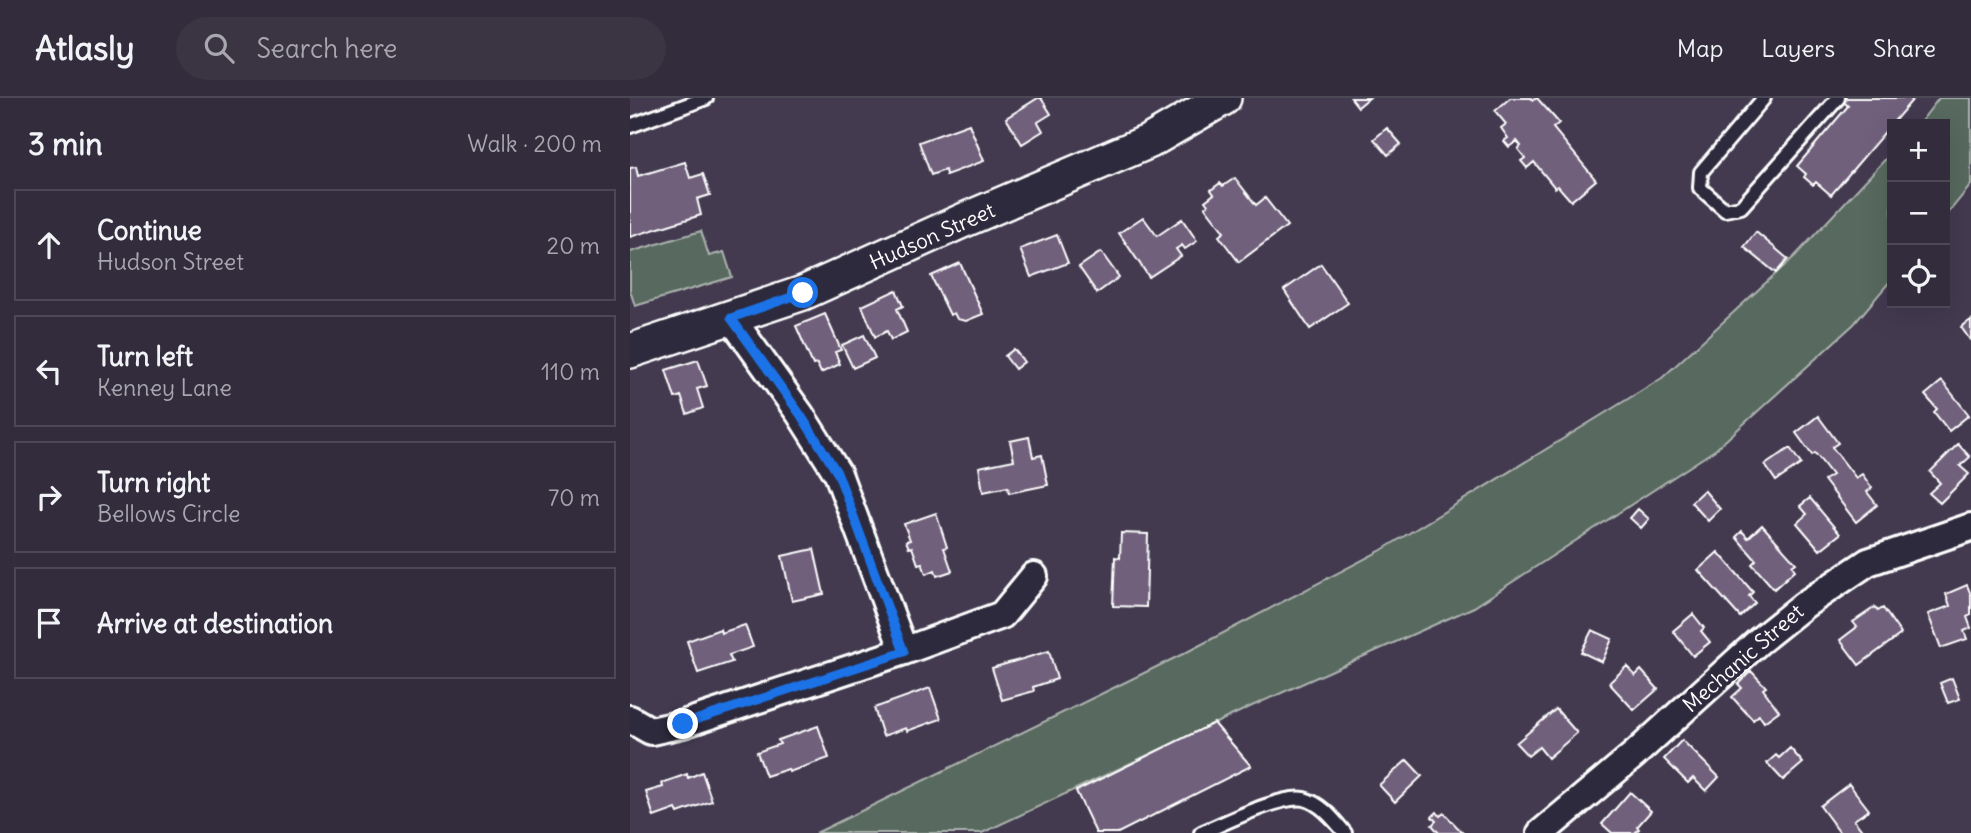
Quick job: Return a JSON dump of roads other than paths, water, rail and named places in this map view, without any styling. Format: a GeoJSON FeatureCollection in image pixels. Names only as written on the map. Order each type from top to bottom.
{"type":"FeatureCollection","features":[{"type":"Feature","properties":{"kind":"street","name":"Hudson Street"},"geometry":{"type":"LineString","coordinates":[[630,352],[803,293],[962,221],[1150,141],[1224,98]]}},
{"type":"Feature","properties":{"kind":"street"},"geometry":{"type":"LineString","coordinates":[[731,318],[800,414],[838,474],[904,652]]}},
{"type":"Feature","properties":{"kind":"street","name":"Mechanic Street"},"geometry":{"type":"LineString","coordinates":[[1541,833],[1635,754],[1759,641],[1804,605],[1868,562],[1971,527]]}},
{"type":"Feature","properties":{"kind":"street"},"geometry":{"type":"LineString","coordinates":[[630,719],[651,732],[904,652],[1002,615],[1034,576]]}},
{"type":"Feature","properties":{"kind":"lane"},"geometry":{"type":"LineString","coordinates":[[630,126],[706,98]]}},
{"type":"Feature","properties":{"kind":"lane"},"geometry":{"type":"LineString","coordinates":[[1764,98],[1701,172],[1700,188],[1725,210],[1741,207],[1838,98]]}},
{"type":"Feature","properties":{"kind":"lane"},"geometry":{"type":"LineString","coordinates":[[1201,833],[1279,801],[1302,799],[1319,806],[1345,833]]}}]}
